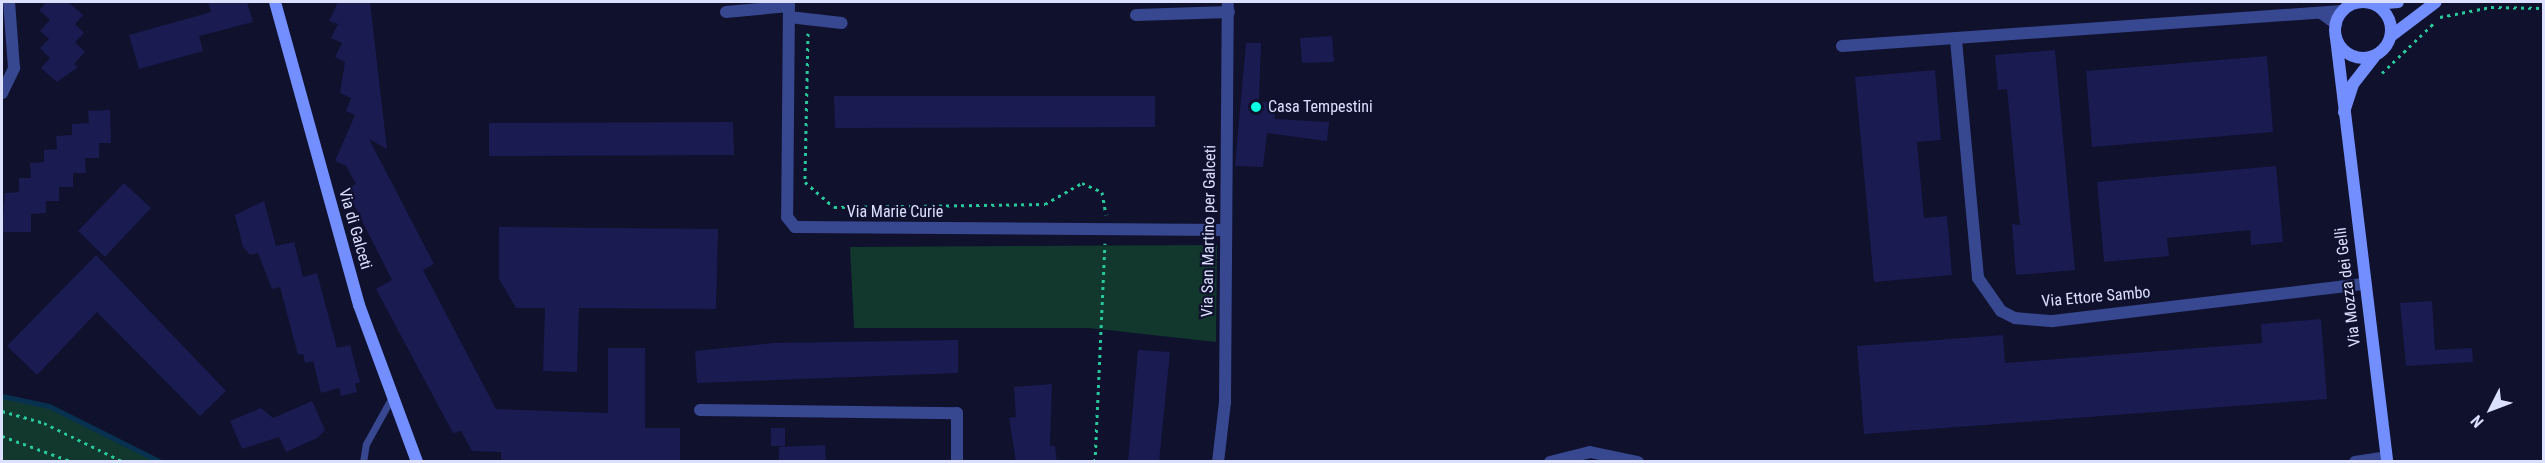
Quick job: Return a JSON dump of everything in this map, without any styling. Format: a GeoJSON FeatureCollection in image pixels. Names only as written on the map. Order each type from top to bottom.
{"type":"FeatureCollection","features":[{"type":"Feature","properties":{"kind":"street"},"geometry":{"type":"LineString","coordinates":[[2,93],[14,68],[9,2]]}},
{"type":"Feature","properties":{"kind":"street","name":"Via di Galceti"},"geometry":{"type":"LineString","coordinates":[[275,2],[359,304],[417,462]]}},
{"type":"Feature","properties":{"kind":"street"},"geometry":{"type":"LineString","coordinates":[[1842,46],[1956,40],[2321,13],[2362,2],[2376,4],[2398,2]]}},
{"type":"Feature","properties":{"kind":"street"},"geometry":{"type":"LineString","coordinates":[[2344,7],[2336,24],[2336,38],[2347,53],[2373,57],[2391,36],[2436,2]]}},
{"type":"Feature","properties":{"kind":"street"},"geometry":{"type":"LineString","coordinates":[[2376,4],[2389,18],[2391,36]]}},
{"type":"Feature","properties":{"kind":"street"},"geometry":{"type":"LineString","coordinates":[[1136,15],[1228,7]]}},
{"type":"Feature","properties":{"kind":"street","name":"Via San Martino per Galceti"},"geometry":{"type":"LineString","coordinates":[[1218,462],[1225,402],[1228,7]]}},
{"type":"Feature","properties":{"kind":"street"},"geometry":{"type":"LineString","coordinates":[[726,12],[789,8],[842,23]]}},
{"type":"Feature","properties":{"kind":"street","name":"Via Marie Curie"},"geometry":{"type":"LineString","coordinates":[[789,8],[786,206],[795,227],[1225,230]]}},
{"type":"Feature","properties":{"kind":"street"},"geometry":{"type":"LineString","coordinates":[[2321,13],[2336,24]]}},
{"type":"Feature","properties":{"kind":"street","name":"Via Mozza dei Gelli"},"geometry":{"type":"LineString","coordinates":[[2336,38],[2386,460]]}},
{"type":"Feature","properties":{"kind":"street","name":"Via Ettore Sambo"},"geometry":{"type":"LineString","coordinates":[[1956,40],[1977,278],[2001,311],[2015,318],[2053,321],[2365,284]]}},
{"type":"Feature","properties":{"kind":"street","name":"Via Mozza dei Gelli"},"geometry":{"type":"LineString","coordinates":[[2344,113],[2353,84],[2373,57]]}},
{"type":"Feature","properties":{"kind":"street"},"geometry":{"type":"LineString","coordinates":[[700,410],[957,413],[957,462]]}},
{"type":"Feature","properties":{"kind":"street"},"geometry":{"type":"LineString","coordinates":[[1550,462],[1590,452],[1638,462]]}},
{"type":"Feature","properties":{"kind":"street"},"geometry":{"type":"LineString","coordinates":[[2355,462],[2386,460]]}},
{"type":"Feature","properties":{"kind":"lane"},"geometry":{"type":"LineString","coordinates":[[363,462],[366,444],[393,395]]}},
{"type":"Feature","properties":{"kind":"path"},"geometry":{"type":"LineString","coordinates":[[2374,81],[2440,17],[2491,7],[2544,8]]}},
{"type":"Feature","properties":{"kind":"path"},"geometry":{"type":"LineString","coordinates":[[2,411],[44,423],[124,462]]}},
{"type":"Feature","properties":{"kind":"path"},"geometry":{"type":"LineString","coordinates":[[2,436],[73,462]]}},
{"type":"Feature","properties":{"kind":"path"},"geometry":{"type":"LineString","coordinates":[[57,462],[58,455]]}},
{"type":"Feature","properties":{"kind":"green space"},"geometry":{"type":"Polygon","coordinates":[[[1217,245],[1216,342],[1089,328],[854,328],[850,247],[1217,245]]]}},
{"type":"Feature","properties":{"kind":"green space"},"geometry":{"type":"Polygon","coordinates":[[[2,396],[49,406],[161,461],[2,461],[2,396]]]}},
{"type":"Feature","properties":{"kind":"building"},"geometry":{"type":"Polygon","coordinates":[[[47,2],[68,2],[83,15],[75,24],[84,33],[75,42],[85,52],[74,64],[78,67],[57,82],[41,68],[50,58],[40,48],[49,39],[40,31],[50,20],[39,10],[47,2]]]}},
{"type":"Feature","properties":{"kind":"building"},"geometry":{"type":"Polygon","coordinates":[[[208,2],[247,2],[253,22],[199,36],[203,51],[139,69],[129,35],[211,12],[208,2]]]}},
{"type":"Feature","properties":{"kind":"building"},"geometry":{"type":"Polygon","coordinates":[[[338,2],[370,2],[387,149],[369,139],[434,264],[423,270],[496,409],[608,413],[608,348],[645,348],[645,428],[680,428],[680,462],[501,461],[501,452],[472,451],[461,431],[453,433],[376,289],[392,280],[346,189],[356,184],[346,166],[335,161],[355,115],[346,111],[351,98],[340,93],[345,62],[335,57],[342,43],[331,38],[338,24],[329,21],[338,2]]]}},
{"type":"Feature","properties":{"kind":"building"},"geometry":{"type":"Polygon","coordinates":[[[1332,36],[1334,62],[1302,63],[1300,38],[1332,36]]]}},
{"type":"Feature","properties":{"kind":"building","name":"Casa Tempestini"},"geometry":{"type":"Polygon","coordinates":[[[1246,43],[1261,43],[1259,102],[1274,102],[1275,119],[1329,122],[1327,141],[1267,133],[1263,167],[1235,166],[1246,43]]]}},
{"type":"Feature","properties":{"kind":"building"},"geometry":{"type":"Polygon","coordinates":[[[2055,50],[2075,270],[2016,275],[2012,224],[2020,225],[2007,89],[1998,90],[1995,55],[2055,50]]]}},
{"type":"Feature","properties":{"kind":"building"},"geometry":{"type":"Polygon","coordinates":[[[2267,56],[2273,132],[2092,147],[2086,71],[2267,56]]]}},
{"type":"Feature","properties":{"kind":"building"},"geometry":{"type":"Polygon","coordinates":[[[1935,70],[1941,140],[1917,142],[1924,218],[1947,216],[1952,275],[1874,282],[1855,77],[1935,70]]]}},
{"type":"Feature","properties":{"kind":"building"},"geometry":{"type":"Polygon","coordinates":[[[834,96],[1155,96],[1155,127],[835,128],[834,96]]]}},
{"type":"Feature","properties":{"kind":"building"},"geometry":{"type":"Polygon","coordinates":[[[110,110],[111,143],[99,143],[99,158],[85,158],[86,173],[73,173],[73,187],[59,187],[59,201],[46,201],[46,213],[31,214],[31,232],[2,232],[5,193],[19,192],[19,178],[31,178],[30,163],[44,162],[44,150],[57,149],[56,136],[72,135],[72,124],[89,123],[88,111],[110,110]]]}},
{"type":"Feature","properties":{"kind":"building"},"geometry":{"type":"Polygon","coordinates":[[[733,122],[734,155],[489,156],[489,123],[733,122]]]}},
{"type":"Feature","properties":{"kind":"building"},"geometry":{"type":"Polygon","coordinates":[[[2276,166],[2283,242],[2251,245],[2250,230],[2167,238],[2169,256],[2104,262],[2097,182],[2276,166]]]}},
{"type":"Feature","properties":{"kind":"building"},"geometry":{"type":"Polygon","coordinates":[[[124,183],[151,208],[105,257],[78,231],[124,183]]]}},
{"type":"Feature","properties":{"kind":"building"},"geometry":{"type":"Polygon","coordinates":[[[264,201],[276,246],[294,242],[303,277],[317,273],[337,348],[350,345],[360,382],[355,384],[357,392],[341,396],[339,388],[321,393],[313,361],[305,363],[303,354],[298,355],[280,287],[272,289],[258,253],[250,255],[243,247],[235,215],[264,201]]]}},
{"type":"Feature","properties":{"kind":"building"},"geometry":{"type":"Polygon","coordinates":[[[499,227],[718,229],[716,309],[579,308],[577,372],[543,371],[545,308],[516,308],[499,279],[499,227]]]}},
{"type":"Feature","properties":{"kind":"building"},"geometry":{"type":"Polygon","coordinates":[[[96,255],[226,391],[200,416],[97,312],[37,375],[7,346],[96,255]]]}},
{"type":"Feature","properties":{"kind":"building"},"geometry":{"type":"Polygon","coordinates":[[[2432,301],[2435,350],[2472,348],[2473,362],[2406,366],[2400,303],[2432,301]]]}},
{"type":"Feature","properties":{"kind":"building"},"geometry":{"type":"Polygon","coordinates":[[[2321,319],[2327,399],[1864,434],[1857,346],[2003,335],[2005,363],[2262,343],[2261,324],[2321,319]]]}},
{"type":"Feature","properties":{"kind":"building"},"geometry":{"type":"Polygon","coordinates":[[[958,340],[958,373],[697,383],[695,351],[773,343],[958,340]]]}},
{"type":"Feature","properties":{"kind":"building"},"geometry":{"type":"Polygon","coordinates":[[[1138,350],[1170,352],[1159,462],[1128,462],[1138,350]]]}},
{"type":"Feature","properties":{"kind":"building"},"geometry":{"type":"Polygon","coordinates":[[[1052,384],[1050,446],[1055,446],[1057,462],[1016,462],[1009,418],[1016,417],[1014,387],[1052,384]]]}},
{"type":"Feature","properties":{"kind":"building"},"geometry":{"type":"Polygon","coordinates":[[[312,401],[325,430],[317,438],[286,452],[279,437],[242,449],[230,421],[261,408],[273,418],[312,401]]]}},
{"type":"Feature","properties":{"kind":"building"},"geometry":{"type":"Polygon","coordinates":[[[771,428],[785,428],[785,446],[771,446],[771,428]]]}},
{"type":"Feature","properties":{"kind":"building"},"geometry":{"type":"Polygon","coordinates":[[[825,445],[826,462],[779,462],[779,447],[825,445]]]}},
{"type":"Feature","properties":{"kind":"waterway"},"geometry":{"type":"LineString","coordinates":[[2,396],[49,406],[161,462]]}},
{"type":"Feature","properties":{"kind":"place","name":"Casa Tempestini"},"geometry":{"type":"Point","coordinates":[1256,107]}}]}
